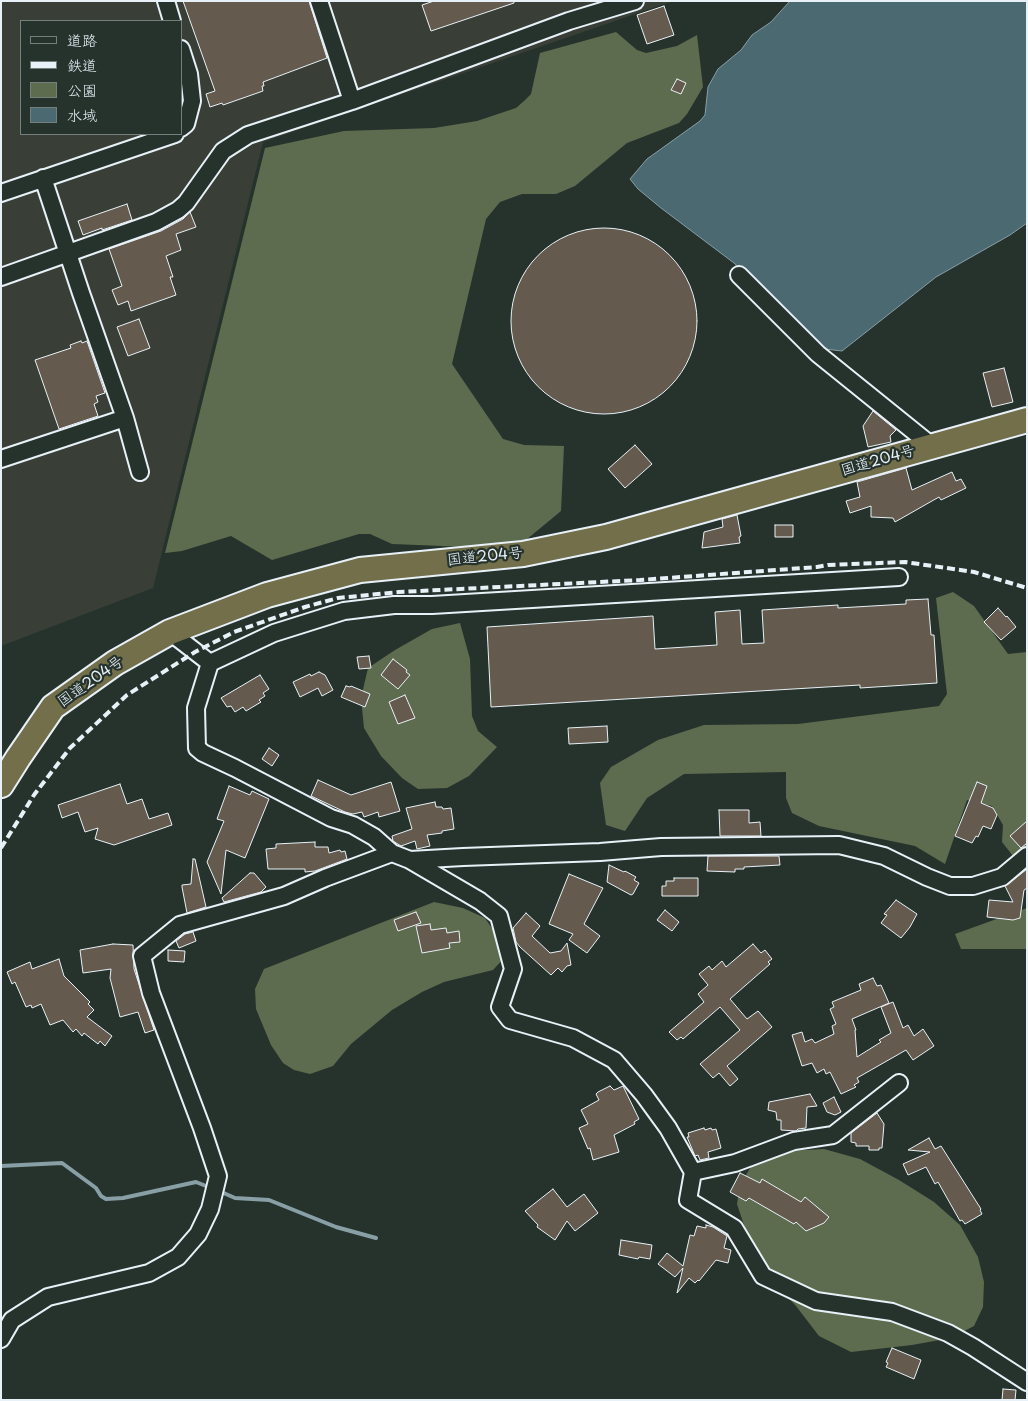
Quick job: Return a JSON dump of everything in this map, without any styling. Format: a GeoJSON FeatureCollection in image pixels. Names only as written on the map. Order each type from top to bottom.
{"type":"FeatureCollection","features":[{"type":"Feature","properties":{"kind":"highway","name":"国道204号"},"geometry":{"type":"LineString","coordinates":[[1,785],[53,707],[115,663],[170,632],[267,595],[360,570],[523,554],[606,537],[1027,420]]}},
{"type":"Feature","properties":{"kind":"street"},"geometry":{"type":"LineString","coordinates":[[166,1],[172,20]]}},
{"type":"Feature","properties":{"kind":"street"},"geometry":{"type":"LineString","coordinates":[[319,1],[352,100]]}},
{"type":"Feature","properties":{"kind":"street"},"geometry":{"type":"LineString","coordinates":[[1,277],[156,222],[178,210],[186,203],[223,151],[248,136],[569,21],[635,1]]}},
{"type":"Feature","properties":{"kind":"street"},"geometry":{"type":"LineString","coordinates":[[182,52],[189,74],[192,101],[186,124],[182,127]]}},
{"type":"Feature","properties":{"kind":"street"},"geometry":{"type":"LineString","coordinates":[[1,193],[172,135]]}},
{"type":"Feature","properties":{"kind":"street"},"geometry":{"type":"LineString","coordinates":[[43,178],[125,418],[140,472]]}},
{"type":"Feature","properties":{"kind":"street"},"geometry":{"type":"LineString","coordinates":[[739,275],[818,354],[932,446]]}},
{"type":"Feature","properties":{"kind":"street"},"geometry":{"type":"LineString","coordinates":[[1,459],[125,418]]}},
{"type":"Feature","properties":{"kind":"street"},"geometry":{"type":"LineString","coordinates":[[898,577],[432,605],[394,605],[344,611],[274,633],[210,663],[196,708],[197,748],[203,753],[331,818],[353,825],[374,837],[392,853],[410,860],[480,901],[499,916],[513,968],[500,1007],[510,1020],[573,1038],[614,1060],[644,1095],[668,1128],[693,1172],[688,1200],[734,1228],[763,1276],[816,1301],[892,1312],[948,1333],[1027,1382]]}},
{"type":"Feature","properties":{"kind":"street"},"geometry":{"type":"LineString","coordinates":[[170,632],[210,663]]}},
{"type":"Feature","properties":{"kind":"street"},"geometry":{"type":"LineString","coordinates":[[410,860],[600,852],[661,847],[839,845],[884,856],[950,886],[973,886],[1002,876],[1027,856]]}},
{"type":"Feature","properties":{"kind":"street"},"geometry":{"type":"LineString","coordinates":[[1,1339],[12,1320],[48,1297],[149,1274],[178,1257],[198,1234],[210,1210],[218,1176],[151,992],[142,956],[180,926],[284,896],[325,878],[392,853]]}},
{"type":"Feature","properties":{"kind":"street"},"geometry":{"type":"LineString","coordinates":[[693,1172],[735,1163],[794,1141],[833,1135],[899,1082]]}},
{"type":"Feature","properties":{"kind":"shaded area"},"geometry":{"type":"Polygon","coordinates":[[[1,1],[673,1],[263,142],[153,588],[1,646],[1,1]]]}},
{"type":"Feature","properties":{"kind":"green space"},"geometry":{"type":"Polygon","coordinates":[[[616,32],[637,50],[646,53],[677,46],[697,35],[703,87],[687,114],[679,123],[627,143],[575,186],[556,194],[522,194],[500,202],[486,219],[452,364],[503,439],[524,445],[564,446],[561,511],[526,540],[493,548],[392,544],[370,534],[359,534],[272,560],[231,536],[182,551],[165,553],[265,148],[344,131],[434,128],[477,121],[516,108],[531,94],[540,53],[616,32]]]}},
{"type":"Feature","properties":{"kind":"green space"},"geometry":{"type":"Polygon","coordinates":[[[953,592],[974,606],[1008,654],[1027,652],[1027,874],[1002,842],[1003,825],[992,806],[967,800],[945,864],[915,846],[819,826],[792,813],[786,798],[786,772],[684,774],[647,798],[625,831],[606,825],[600,783],[611,767],[658,740],[704,725],[798,724],[939,706],[947,694],[936,598],[953,592]]]}},
{"type":"Feature","properties":{"kind":"green space"},"geometry":{"type":"Polygon","coordinates":[[[460,623],[470,659],[472,716],[478,731],[497,747],[469,776],[447,788],[418,789],[402,778],[381,756],[364,728],[361,698],[368,668],[432,629],[460,623]]]}},
{"type":"Feature","properties":{"kind":"green space"},"geometry":{"type":"Polygon","coordinates":[[[434,902],[463,908],[485,918],[501,942],[504,958],[493,970],[444,982],[422,992],[392,1010],[351,1044],[333,1066],[310,1074],[294,1070],[283,1063],[271,1045],[256,1009],[255,989],[264,969],[434,902]]]}},
{"type":"Feature","properties":{"kind":"green space"},"geometry":{"type":"Polygon","coordinates":[[[1027,908],[1027,949],[961,949],[955,934],[1027,908]]]}},
{"type":"Feature","properties":{"kind":"green space"},"geometry":{"type":"Polygon","coordinates":[[[824,1149],[860,1159],[899,1180],[934,1202],[960,1225],[978,1257],[984,1282],[983,1307],[974,1326],[951,1338],[912,1345],[851,1352],[819,1336],[796,1306],[774,1283],[745,1228],[737,1204],[740,1185],[755,1160],[787,1151],[824,1149]]]}},
{"type":"Feature","properties":{"kind":"water"},"geometry":{"type":"Polygon","coordinates":[[[790,1],[1027,1],[1027,223],[1010,235],[936,277],[842,351],[825,349],[734,263],[661,208],[638,189],[630,179],[647,159],[700,121],[705,115],[708,87],[718,69],[741,50],[752,35],[771,22],[790,1]]]}},
{"type":"Feature","properties":{"kind":"building"},"geometry":{"type":"Polygon","coordinates":[[[183,1],[309,1],[327,58],[263,82],[263,91],[223,105],[222,103],[210,107],[206,94],[215,91],[183,1]]]}},
{"type":"Feature","properties":{"kind":"building"},"geometry":{"type":"Polygon","coordinates":[[[434,1],[514,1],[514,3],[431,31],[422,5],[434,1]]]}},
{"type":"Feature","properties":{"kind":"building"},"geometry":{"type":"Polygon","coordinates":[[[664,6],[674,35],[647,44],[637,15],[664,6]]]}},
{"type":"Feature","properties":{"kind":"building"},"geometry":{"type":"Polygon","coordinates":[[[677,79],[686,83],[681,94],[671,90],[677,79]]]}},
{"type":"Feature","properties":{"kind":"building"},"geometry":{"type":"Polygon","coordinates":[[[127,204],[132,220],[83,235],[78,221],[127,204]]]}},
{"type":"Feature","properties":{"kind":"building"},"geometry":{"type":"Polygon","coordinates":[[[190,212],[196,227],[176,234],[181,250],[166,256],[173,277],[170,277],[176,295],[131,311],[128,301],[118,305],[112,290],[122,286],[109,249],[161,231],[183,219],[190,212]]]}},
{"type":"Feature","properties":{"kind":"building"},"geometry":{"type":"Polygon","coordinates":[[[604,228],[631,232],[648,239],[663,249],[676,262],[686,277],[693,294],[697,321],[693,348],[686,365],[676,380],[663,393],[648,403],[631,410],[604,414],[577,410],[560,403],[545,393],[532,380],[522,365],[515,348],[511,321],[515,294],[522,277],[532,262],[545,249],[560,239],[577,232],[604,228]]]}},
{"type":"Feature","properties":{"kind":"building"},"geometry":{"type":"Polygon","coordinates":[[[139,319],[150,348],[128,356],[117,327],[139,319]]]}},
{"type":"Feature","properties":{"kind":"building"},"geometry":{"type":"Polygon","coordinates":[[[81,341],[82,343],[87,341],[105,393],[96,396],[98,402],[94,404],[98,416],[59,429],[35,360],[71,348],[70,345],[81,341]]]}},
{"type":"Feature","properties":{"kind":"building"},"geometry":{"type":"Polygon","coordinates":[[[1004,368],[1013,402],[992,407],[983,373],[1004,368]]]}},
{"type":"Feature","properties":{"kind":"building"},"geometry":{"type":"Polygon","coordinates":[[[873,411],[896,430],[890,436],[891,442],[868,447],[863,426],[873,411]]]}},
{"type":"Feature","properties":{"kind":"building"},"geometry":{"type":"Polygon","coordinates":[[[635,445],[652,464],[625,488],[608,469],[635,445]]]}},
{"type":"Feature","properties":{"kind":"building"},"geometry":{"type":"Polygon","coordinates":[[[906,468],[912,490],[952,472],[956,481],[961,479],[966,488],[941,500],[939,497],[895,522],[893,518],[871,517],[871,506],[850,513],[846,501],[860,497],[857,482],[906,468]]]}},
{"type":"Feature","properties":{"kind":"building"},"geometry":{"type":"Polygon","coordinates":[[[737,515],[741,536],[739,537],[740,543],[702,548],[704,532],[723,527],[722,519],[737,515]]]}},
{"type":"Feature","properties":{"kind":"building"},"geometry":{"type":"Polygon","coordinates":[[[775,525],[793,525],[793,537],[775,537],[775,525]]]}},
{"type":"Feature","properties":{"kind":"building"},"geometry":{"type":"Polygon","coordinates":[[[928,599],[931,635],[934,635],[937,683],[860,688],[860,685],[491,707],[487,627],[653,616],[655,649],[717,645],[715,612],[740,610],[742,644],[764,643],[762,610],[838,605],[838,608],[906,604],[906,600],[928,599]]]}},
{"type":"Feature","properties":{"kind":"building"},"geometry":{"type":"Polygon","coordinates":[[[998,608],[1016,627],[1001,640],[984,622],[998,608]]]}},
{"type":"Feature","properties":{"kind":"building"},"geometry":{"type":"Polygon","coordinates":[[[369,656],[371,668],[359,669],[357,657],[369,656]]]}},
{"type":"Feature","properties":{"kind":"building"},"geometry":{"type":"Polygon","coordinates":[[[393,659],[407,670],[406,672],[410,675],[398,689],[381,675],[393,659]]]}},
{"type":"Feature","properties":{"kind":"building"},"geometry":{"type":"Polygon","coordinates":[[[319,672],[325,675],[333,690],[322,696],[318,688],[300,697],[293,682],[319,672]]]}},
{"type":"Feature","properties":{"kind":"building"},"geometry":{"type":"Polygon","coordinates":[[[260,675],[269,689],[263,693],[265,696],[259,700],[261,702],[246,711],[243,707],[235,712],[231,706],[227,707],[221,698],[260,675]]]}},
{"type":"Feature","properties":{"kind":"building"},"geometry":{"type":"Polygon","coordinates":[[[346,686],[351,686],[370,694],[365,707],[341,697],[346,686]]]}},
{"type":"Feature","properties":{"kind":"building"},"geometry":{"type":"Polygon","coordinates":[[[405,695],[415,718],[398,724],[389,702],[405,695]]]}},
{"type":"Feature","properties":{"kind":"building"},"geometry":{"type":"Polygon","coordinates":[[[607,726],[608,742],[569,744],[568,728],[607,726]]]}},
{"type":"Feature","properties":{"kind":"building"},"geometry":{"type":"Polygon","coordinates":[[[269,748],[279,755],[272,766],[262,759],[269,748]]]}},
{"type":"Feature","properties":{"kind":"building"},"geometry":{"type":"Polygon","coordinates":[[[318,780],[351,795],[391,782],[400,811],[379,817],[378,812],[364,817],[362,812],[353,814],[345,812],[311,796],[318,780]]]}},
{"type":"Feature","properties":{"kind":"building"},"geometry":{"type":"Polygon","coordinates":[[[977,782],[987,786],[981,803],[993,808],[997,815],[991,829],[983,826],[978,837],[976,836],[972,843],[955,836],[977,782]]]}},
{"type":"Feature","properties":{"kind":"building"},"geometry":{"type":"Polygon","coordinates":[[[120,784],[127,804],[142,799],[149,819],[168,813],[172,825],[114,845],[95,839],[98,828],[85,832],[78,812],[62,818],[58,805],[120,784]]]}},
{"type":"Feature","properties":{"kind":"building"},"geometry":{"type":"Polygon","coordinates":[[[229,786],[250,795],[252,791],[269,799],[245,858],[226,850],[221,894],[207,862],[224,821],[217,819],[229,786]]]}},
{"type":"Feature","properties":{"kind":"building"},"geometry":{"type":"Polygon","coordinates":[[[435,802],[436,807],[442,807],[443,809],[451,808],[454,829],[427,835],[430,846],[417,849],[415,841],[401,846],[393,841],[392,836],[412,829],[406,808],[435,802]]]}},
{"type":"Feature","properties":{"kind":"building"},"geometry":{"type":"Polygon","coordinates":[[[719,810],[749,810],[749,823],[760,822],[761,836],[720,836],[719,810]]]}},
{"type":"Feature","properties":{"kind":"building"},"geometry":{"type":"Polygon","coordinates":[[[1027,821],[1027,843],[1021,848],[1010,836],[1027,821]]]}},
{"type":"Feature","properties":{"kind":"building"},"geometry":{"type":"Polygon","coordinates":[[[315,842],[315,847],[328,847],[329,853],[340,850],[341,852],[345,851],[347,859],[315,871],[305,872],[305,869],[268,869],[266,849],[276,848],[276,844],[315,842]]]}},
{"type":"Feature","properties":{"kind":"building"},"geometry":{"type":"Polygon","coordinates":[[[708,856],[779,856],[780,865],[744,867],[744,869],[735,869],[735,872],[707,871],[708,856]]]}},
{"type":"Feature","properties":{"kind":"building"},"geometry":{"type":"Polygon","coordinates":[[[193,859],[195,859],[206,907],[187,913],[182,885],[191,884],[193,859]]]}},
{"type":"Feature","properties":{"kind":"building"},"geometry":{"type":"Polygon","coordinates":[[[609,865],[636,877],[634,880],[639,883],[633,894],[631,895],[607,882],[609,865]]]}},
{"type":"Feature","properties":{"kind":"building"},"geometry":{"type":"Polygon","coordinates":[[[1027,869],[1027,888],[1024,890],[1020,918],[1013,920],[987,917],[989,900],[1013,902],[1005,886],[1027,869]]]}},
{"type":"Feature","properties":{"kind":"building"},"geometry":{"type":"Polygon","coordinates":[[[250,873],[254,873],[266,887],[261,892],[224,902],[222,898],[250,873]]]}},
{"type":"Feature","properties":{"kind":"building"},"geometry":{"type":"Polygon","coordinates":[[[569,874],[603,888],[584,924],[600,936],[587,953],[569,940],[573,934],[549,924],[569,874]]]}},
{"type":"Feature","properties":{"kind":"building"},"geometry":{"type":"Polygon","coordinates":[[[674,878],[698,878],[698,896],[662,896],[662,886],[666,886],[666,881],[674,881],[674,878]]]}},
{"type":"Feature","properties":{"kind":"building"},"geometry":{"type":"Polygon","coordinates":[[[896,900],[917,914],[901,938],[881,923],[887,915],[884,914],[896,900]]]}},
{"type":"Feature","properties":{"kind":"building"},"geometry":{"type":"Polygon","coordinates":[[[665,910],[679,922],[672,931],[657,920],[665,910]]]}},
{"type":"Feature","properties":{"kind":"building"},"geometry":{"type":"Polygon","coordinates":[[[416,912],[421,923],[398,931],[394,920],[416,912]]]}},
{"type":"Feature","properties":{"kind":"building"},"geometry":{"type":"Polygon","coordinates":[[[526,913],[540,926],[532,936],[550,953],[561,951],[567,943],[571,965],[567,966],[562,972],[558,968],[551,975],[516,942],[513,928],[526,913]]]}},
{"type":"Feature","properties":{"kind":"building"},"geometry":{"type":"Polygon","coordinates":[[[430,924],[431,930],[446,928],[447,933],[459,931],[460,942],[449,943],[450,948],[422,953],[416,926],[430,924]]]}},
{"type":"Feature","properties":{"kind":"building"},"geometry":{"type":"Polygon","coordinates":[[[193,932],[196,941],[179,948],[176,941],[185,934],[193,932]]]}},
{"type":"Feature","properties":{"kind":"building"},"geometry":{"type":"Polygon","coordinates":[[[113,944],[133,945],[134,969],[154,1030],[145,1033],[138,1012],[120,1017],[110,978],[111,969],[83,973],[80,950],[113,944]]]}},
{"type":"Feature","properties":{"kind":"building"},"geometry":{"type":"Polygon","coordinates":[[[753,944],[761,953],[765,950],[772,959],[768,962],[770,964],[730,999],[747,1019],[758,1011],[772,1027],[727,1066],[738,1079],[730,1086],[719,1073],[713,1078],[700,1064],[740,1030],[720,1007],[683,1039],[681,1037],[677,1040],[669,1032],[704,1002],[698,994],[708,985],[699,974],[709,966],[712,970],[722,961],[726,967],[753,944]]]}},
{"type":"Feature","properties":{"kind":"building"},"geometry":{"type":"Polygon","coordinates":[[[168,950],[185,951],[184,962],[168,961],[168,950]]]}},
{"type":"Feature","properties":{"kind":"building"},"geometry":{"type":"Polygon","coordinates":[[[59,959],[64,976],[90,1002],[88,1004],[94,1010],[87,1017],[112,1036],[105,1046],[100,1041],[98,1044],[84,1033],[82,1036],[76,1029],[73,1032],[63,1020],[50,1025],[41,1004],[32,1008],[31,1005],[26,1007],[15,982],[12,984],[7,972],[30,962],[32,969],[59,959]]]}},
{"type":"Feature","properties":{"kind":"building"},"geometry":{"type":"Polygon","coordinates":[[[873,978],[877,986],[881,985],[889,1003],[852,1019],[856,1030],[857,1057],[881,1042],[879,1040],[891,1033],[881,1007],[893,1002],[903,1028],[908,1025],[914,1036],[923,1029],[934,1046],[913,1060],[906,1050],[857,1078],[859,1082],[854,1085],[856,1087],[841,1094],[830,1072],[826,1074],[824,1069],[817,1073],[812,1063],[802,1066],[792,1035],[802,1032],[805,1042],[812,1039],[815,1043],[834,1034],[832,1026],[836,1024],[830,1009],[834,1007],[832,1002],[861,990],[859,984],[873,978]]]}},
{"type":"Feature","properties":{"kind":"building"},"geometry":{"type":"Polygon","coordinates":[[[610,1086],[614,1090],[623,1086],[639,1119],[634,1122],[635,1124],[614,1135],[619,1152],[593,1160],[590,1148],[588,1149],[579,1128],[588,1124],[581,1110],[599,1100],[596,1094],[610,1086]]]}},
{"type":"Feature","properties":{"kind":"building"},"geometry":{"type":"Polygon","coordinates":[[[810,1094],[817,1106],[807,1107],[806,1128],[796,1131],[781,1130],[781,1120],[777,1120],[776,1112],[768,1110],[769,1102],[810,1094]]]}},
{"type":"Feature","properties":{"kind":"building"},"geometry":{"type":"Polygon","coordinates":[[[834,1097],[841,1112],[835,1115],[827,1112],[823,1103],[834,1097]]]}},
{"type":"Feature","properties":{"kind":"building"},"geometry":{"type":"Polygon","coordinates":[[[877,1113],[884,1124],[882,1148],[879,1148],[879,1150],[869,1150],[869,1146],[856,1146],[856,1143],[851,1142],[851,1133],[877,1113]]]}},
{"type":"Feature","properties":{"kind":"building"},"geometry":{"type":"Polygon","coordinates":[[[704,1128],[705,1130],[716,1129],[721,1148],[708,1152],[709,1158],[700,1160],[698,1155],[695,1156],[687,1137],[689,1137],[688,1133],[704,1128]]]}},
{"type":"Feature","properties":{"kind":"building"},"geometry":{"type":"Polygon","coordinates":[[[929,1138],[935,1149],[941,1146],[981,1209],[982,1214],[965,1224],[962,1220],[960,1221],[938,1182],[935,1184],[926,1167],[908,1175],[903,1164],[930,1152],[908,1150],[929,1138]]]}},
{"type":"Feature","properties":{"kind":"building"},"geometry":{"type":"Polygon","coordinates":[[[740,1173],[760,1183],[762,1179],[801,1202],[805,1197],[829,1217],[824,1223],[806,1231],[796,1222],[794,1224],[749,1198],[746,1201],[730,1192],[740,1173]]]}},
{"type":"Feature","properties":{"kind":"building"},"geometry":{"type":"Polygon","coordinates":[[[553,1189],[567,1207],[584,1194],[598,1213],[575,1231],[567,1221],[555,1240],[537,1227],[538,1225],[525,1211],[553,1189]]]}},
{"type":"Feature","properties":{"kind":"building"},"geometry":{"type":"Polygon","coordinates":[[[706,1225],[727,1236],[724,1248],[731,1250],[728,1263],[716,1260],[699,1281],[695,1283],[689,1278],[677,1293],[683,1268],[675,1277],[658,1264],[667,1253],[683,1266],[690,1235],[694,1236],[697,1226],[706,1228],[706,1225]]]}},
{"type":"Feature","properties":{"kind":"building"},"geometry":{"type":"Polygon","coordinates":[[[621,1240],[652,1245],[650,1259],[639,1257],[638,1259],[619,1255],[621,1240]]]}},
{"type":"Feature","properties":{"kind":"building"},"geometry":{"type":"Polygon","coordinates":[[[892,1348],[921,1360],[914,1379],[886,1367],[888,1363],[886,1362],[892,1348]]]}},
{"type":"Feature","properties":{"kind":"building"},"geometry":{"type":"Polygon","coordinates":[[[1003,1389],[1016,1390],[1015,1400],[1002,1400],[1003,1389]]]}},
{"type":"Feature","properties":{"kind":"waterway"},"geometry":{"type":"LineString","coordinates":[[1,1166],[62,1163],[96,1188],[101,1196],[106,1199],[123,1198],[196,1182],[211,1188]]}},
{"type":"Feature","properties":{"kind":"waterway"},"geometry":{"type":"LineString","coordinates":[[219,1191],[235,1198],[269,1200],[336,1227],[376,1238]]}},
{"type":"Feature","properties":{"kind":"railway"},"geometry":{"type":"LineString","coordinates":[[1,848],[34,795],[70,748],[127,695],[195,652],[234,632],[305,607],[338,598],[399,592],[640,580],[828,565],[905,562],[974,572],[1027,588]]}}]}
